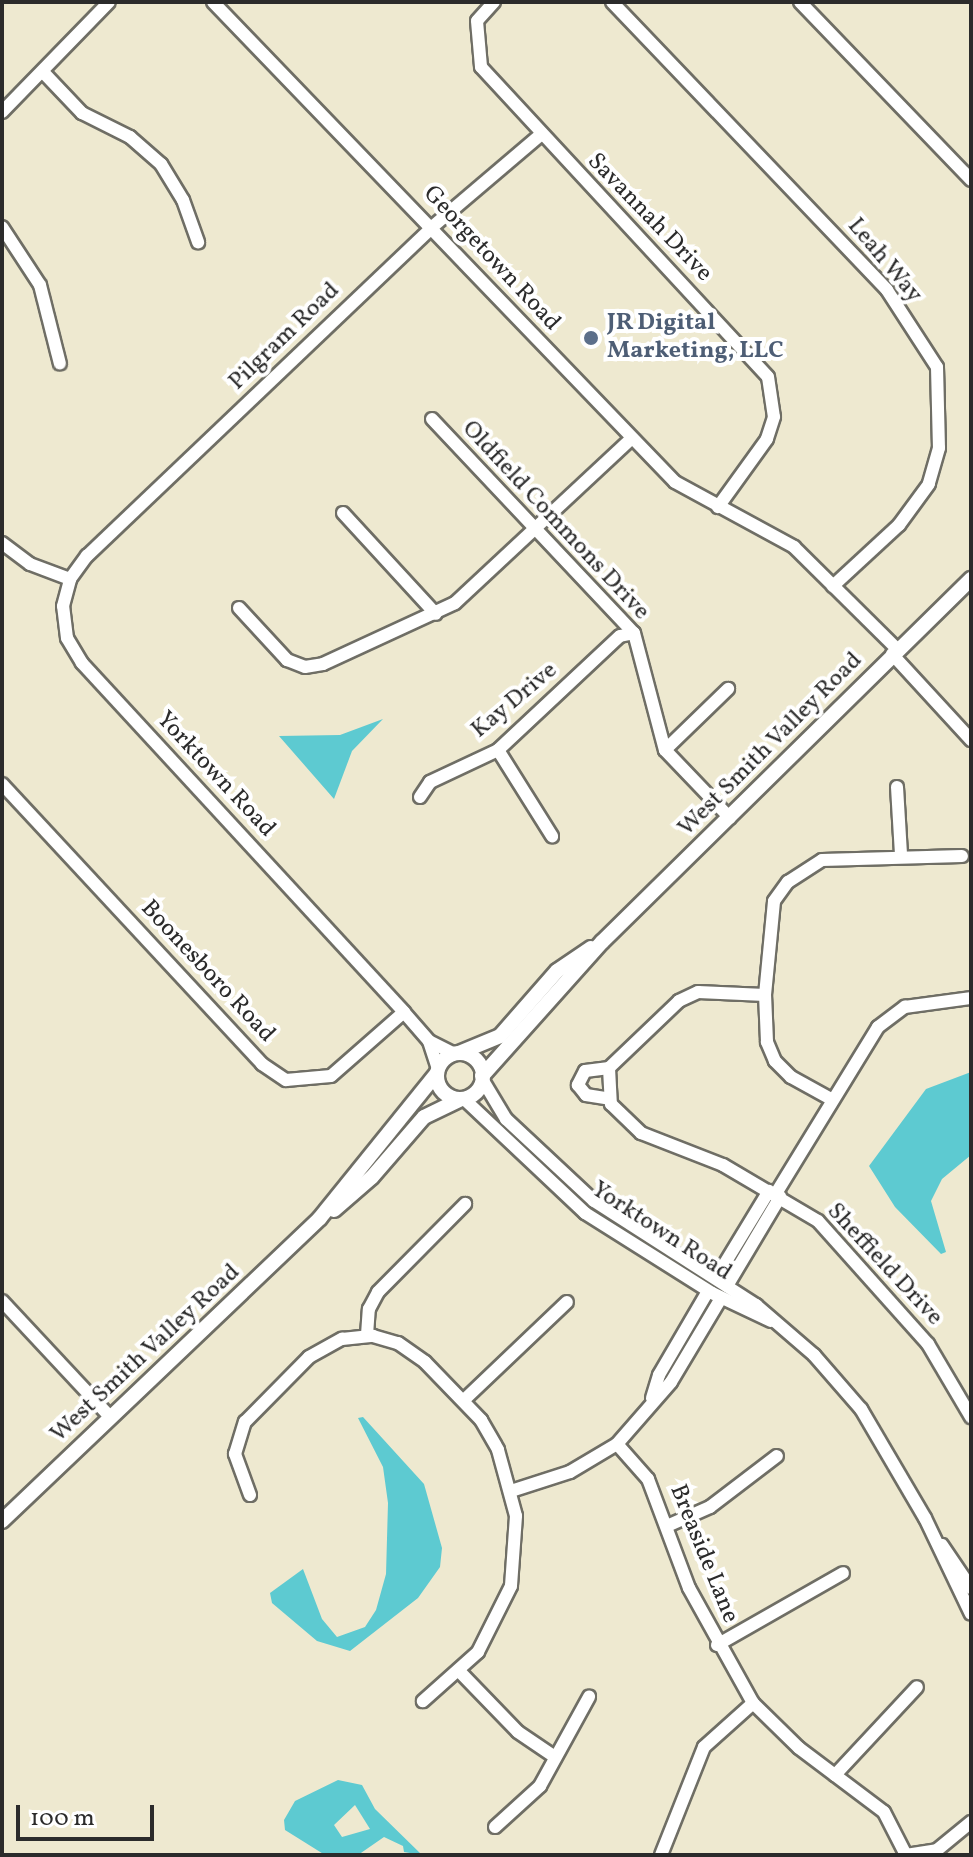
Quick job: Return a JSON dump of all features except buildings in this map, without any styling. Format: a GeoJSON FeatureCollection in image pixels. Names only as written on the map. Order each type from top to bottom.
{"type":"FeatureCollection","features":[{"type":"Feature","properties":{"kind":"main road","name":"West Smith Valley Road"},"geometry":{"type":"LineString","coordinates":[[482,1078],[602,942],[971,579]]}},
{"type":"Feature","properties":{"kind":"main road","name":"West Smith Valley Road"},"geometry":{"type":"LineString","coordinates":[[457,1054],[500,1036],[557,971],[602,942]]}},
{"type":"Feature","properties":{"kind":"main road"},"geometry":{"type":"LineString","coordinates":[[457,1054],[476,1060],[482,1078],[476,1092],[462,1099],[442,1090],[438,1071],[457,1054]]}},
{"type":"Feature","properties":{"kind":"main road","name":"West Smith Valley Road"},"geometry":{"type":"LineString","coordinates":[[320,1218],[438,1071]]}},
{"type":"Feature","properties":{"kind":"main road","name":"West Smith Valley Road"},"geometry":{"type":"LineString","coordinates":[[2,1521],[320,1218],[364,1185],[430,1112],[462,1099]]}},
{"type":"Feature","properties":{"kind":"street"},"geometry":{"type":"LineString","coordinates":[[2,112],[109,2]]}},
{"type":"Feature","properties":{"kind":"street","name":"Georgetown Road"},"geometry":{"type":"LineString","coordinates":[[213,2],[675,482],[794,547],[894,652],[971,740]]}},
{"type":"Feature","properties":{"kind":"street","name":"Savannah Drive"},"geometry":{"type":"LineString","coordinates":[[494,2],[477,21],[481,67],[539,136],[768,377],[774,417],[767,439],[718,507]]}},
{"type":"Feature","properties":{"kind":"street","name":"Leah Way"},"geometry":{"type":"LineString","coordinates":[[612,2],[887,290],[937,367],[939,448],[929,484],[899,525],[833,586]]}},
{"type":"Feature","properties":{"kind":"street"},"geometry":{"type":"LineString","coordinates":[[800,2],[971,180]]}},
{"type":"Feature","properties":{"kind":"street"},"geometry":{"type":"LineString","coordinates":[[43,72],[82,113],[130,137],[161,164],[183,200],[198,242]]}},
{"type":"Feature","properties":{"kind":"street","name":"Pilgram Road"},"geometry":{"type":"LineString","coordinates":[[70,579],[87,556],[431,228],[539,136]]}},
{"type":"Feature","properties":{"kind":"street"},"geometry":{"type":"LineString","coordinates":[[2,227],[40,285],[60,364]]}},
{"type":"Feature","properties":{"kind":"street","name":"Oldfield Commons Drive"},"geometry":{"type":"LineString","coordinates":[[432,419],[634,633],[665,750],[730,818]]}},
{"type":"Feature","properties":{"kind":"street"},"geometry":{"type":"LineString","coordinates":[[239,608],[287,660],[305,667],[436,614],[479,584],[631,439]]}},
{"type":"Feature","properties":{"kind":"street"},"geometry":{"type":"LineString","coordinates":[[343,513],[436,614]]}},
{"type":"Feature","properties":{"kind":"street"},"geometry":{"type":"LineString","coordinates":[[2,543],[30,564],[70,579]]}},
{"type":"Feature","properties":{"kind":"street","name":"Yorktown Road"},"geometry":{"type":"LineString","coordinates":[[70,579],[64,630],[82,663],[404,1012],[429,1041],[438,1071]]}},
{"type":"Feature","properties":{"kind":"street","name":"Kay Drive"},"geometry":{"type":"LineString","coordinates":[[420,797],[430,782],[498,750],[620,636],[634,633]]}},
{"type":"Feature","properties":{"kind":"street"},"geometry":{"type":"LineString","coordinates":[[665,750],[728,689]]}},
{"type":"Feature","properties":{"kind":"street"},"geometry":{"type":"LineString","coordinates":[[498,750],[552,836]]}},
{"type":"Feature","properties":{"kind":"street","name":"Boonesboro Road"},"geometry":{"type":"LineString","coordinates":[[2,784],[262,1064],[286,1080],[331,1076],[404,1012]]}},
{"type":"Feature","properties":{"kind":"street"},"geometry":{"type":"LineString","coordinates":[[897,787],[901,854]]}},
{"type":"Feature","properties":{"kind":"street"},"geometry":{"type":"LineString","coordinates":[[831,1099],[775,1061],[767,1042],[765,995],[774,901],[788,882],[822,860],[901,854],[962,856]]}},
{"type":"Feature","properties":{"kind":"street"},"geometry":{"type":"LineString","coordinates":[[610,1101],[609,1068],[685,997],[707,992],[765,995]]}},
{"type":"Feature","properties":{"kind":"street"},"geometry":{"type":"LineString","coordinates":[[722,1282],[831,1099],[878,1027],[905,1007],[971,998]]}},
{"type":"Feature","properties":{"kind":"street","name":"Yorktown Road"},"geometry":{"type":"LineString","coordinates":[[429,1041],[457,1054]]}},
{"type":"Feature","properties":{"kind":"street","name":"Sheffield Drive"},"geometry":{"type":"LineString","coordinates":[[609,1068],[585,1071],[578,1085],[586,1095],[610,1101],[641,1133],[723,1165],[825,1227],[928,1344],[971,1417]]}},
{"type":"Feature","properties":{"kind":"street","name":"Yorktown Road"},"geometry":{"type":"LineString","coordinates":[[482,1078],[506,1119],[594,1201],[722,1282],[814,1355],[861,1409],[937,1540],[971,1588]]}},
{"type":"Feature","properties":{"kind":"street","name":"Yorktown Road"},"geometry":{"type":"LineString","coordinates":[[462,1099],[585,1213],[708,1291],[775,1322]]}},
{"type":"Feature","properties":{"kind":"street"},"geometry":{"type":"LineString","coordinates":[[367,1335],[369,1309],[378,1292],[465,1204]]}},
{"type":"Feature","properties":{"kind":"street"},"geometry":{"type":"LineString","coordinates":[[651,1401],[659,1375],[708,1291]]}},
{"type":"Feature","properties":{"kind":"street"},"geometry":{"type":"LineString","coordinates":[[511,1491],[570,1472],[617,1444],[651,1401],[671,1382],[721,1298]]}},
{"type":"Feature","properties":{"kind":"street"},"geometry":{"type":"LineString","coordinates":[[2,1301],[110,1417]]}},
{"type":"Feature","properties":{"kind":"street"},"geometry":{"type":"LineString","coordinates":[[464,1400],[567,1302]]}},
{"type":"Feature","properties":{"kind":"street"},"geometry":{"type":"LineString","coordinates":[[250,1495],[235,1454],[245,1422],[317,1351],[367,1335],[398,1343],[464,1400],[498,1450],[511,1491],[517,1554],[511,1586],[492,1631],[460,1672],[423,1701]]}},
{"type":"Feature","properties":{"kind":"street","name":"Breaside Lane"},"geometry":{"type":"LineString","coordinates":[[617,1444],[648,1479],[689,1588],[717,1645],[753,1703],[835,1775],[884,1812],[906,1855]]}},
{"type":"Feature","properties":{"kind":"street"},"geometry":{"type":"LineString","coordinates":[[667,1526],[710,1507],[777,1456]]}},
{"type":"Feature","properties":{"kind":"street","name":"Yorktown Road"},"geometry":{"type":"LineString","coordinates":[[937,1540],[971,1614]]}},
{"type":"Feature","properties":{"kind":"street"},"geometry":{"type":"LineString","coordinates":[[717,1645],[843,1573]]}},
{"type":"Feature","properties":{"kind":"street"},"geometry":{"type":"LineString","coordinates":[[460,1672],[518,1732],[555,1757]]}},
{"type":"Feature","properties":{"kind":"street"},"geometry":{"type":"LineString","coordinates":[[835,1775],[917,1687]]}},
{"type":"Feature","properties":{"kind":"street"},"geometry":{"type":"LineString","coordinates":[[495,1827],[528,1801],[589,1697]]}},
{"type":"Feature","properties":{"kind":"street"},"geometry":{"type":"LineString","coordinates":[[661,1855],[704,1747],[753,1703]]}},
{"type":"Feature","properties":{"kind":"street"},"geometry":{"type":"LineString","coordinates":[[906,1855],[937,1850],[971,1822]]}},
{"type":"Feature","properties":{"kind":"water"},"geometry":{"type":"Polygon","coordinates":[[[383,719],[352,751],[334,799],[279,736],[340,735],[383,719]]]}},
{"type":"Feature","properties":{"kind":"water"},"geometry":{"type":"Polygon","coordinates":[[[971,1072],[971,1155],[942,1179],[931,1201],[946,1252],[941,1254],[895,1207],[869,1166],[926,1089],[971,1072]]]}},
{"type":"Feature","properties":{"kind":"water"},"geometry":{"type":"Polygon","coordinates":[[[363,1417],[424,1484],[442,1548],[440,1567],[418,1598],[350,1651],[317,1641],[272,1603],[270,1593],[303,1569],[322,1619],[337,1637],[365,1627],[376,1610],[386,1574],[388,1503],[383,1467],[358,1418],[363,1417]]]}},
{"type":"Feature","properties":{"kind":"water"},"geometry":{"type":"Polygon","coordinates":[[[338,1780],[362,1785],[375,1809],[422,1855],[404,1852],[403,1846],[384,1837],[358,1855],[325,1855],[285,1830],[284,1820],[295,1801],[338,1780]],[[355,1805],[334,1825],[342,1837],[370,1829],[355,1805]]]}},
{"type":"Feature","properties":{"kind":"place","name":"JR Digital Marketing, LLC"},"geometry":{"type":"Point","coordinates":[591,338]}}]}
